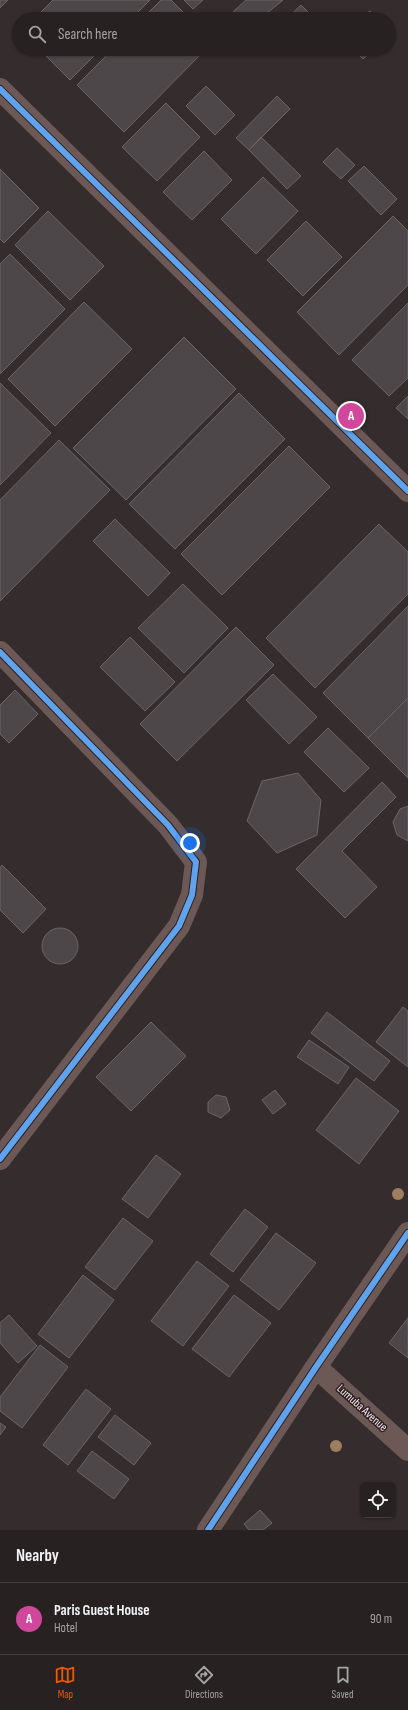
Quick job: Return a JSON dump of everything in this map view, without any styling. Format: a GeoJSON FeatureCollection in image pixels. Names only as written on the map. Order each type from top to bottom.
{"type":"FeatureCollection","features":[{"type":"Feature","properties":{"kind":"street"},"geometry":{"type":"LineString","coordinates":[[0,89],[408,491]]}},
{"type":"Feature","properties":{"kind":"street"},"geometry":{"type":"LineString","coordinates":[[0,652],[168,825],[196,862],[192,894],[178,926],[0,1160]]}},
{"type":"Feature","properties":{"kind":"street"},"geometry":{"type":"LineString","coordinates":[[208,1530],[316,1367],[408,1233]]}},
{"type":"Feature","properties":{"kind":"street","name":"Lumuba Avenue"},"geometry":{"type":"LineString","coordinates":[[316,1367],[408,1450]]}},
{"type":"Feature","properties":{"kind":"building"},"geometry":{"type":"Polygon","coordinates":[[[0,0],[8,0],[0,8],[0,0]]]}},
{"type":"Feature","properties":{"kind":"building"},"geometry":{"type":"Polygon","coordinates":[[[53,0],[150,0],[138,12],[41,12],[53,0]]]}},
{"type":"Feature","properties":{"kind":"building"},"geometry":{"type":"Polygon","coordinates":[[[161,0],[171,0],[183,12],[149,12],[161,0]]]}},
{"type":"Feature","properties":{"kind":"building"},"geometry":{"type":"Polygon","coordinates":[[[184,0],[203,0],[193,9],[184,0]]]}},
{"type":"Feature","properties":{"kind":"building"},"geometry":{"type":"Polygon","coordinates":[[[246,0],[283,0],[268,12],[233,12],[246,0]]]}},
{"type":"Feature","properties":{"kind":"building"},"geometry":{"type":"Polygon","coordinates":[[[301,5],[308,12],[294,12],[301,5]]]}},
{"type":"Feature","properties":{"kind":"building"},"geometry":{"type":"Polygon","coordinates":[[[46,56],[94,56],[70,80],[46,56]]]}},
{"type":"Feature","properties":{"kind":"building"},"geometry":{"type":"Polygon","coordinates":[[[106,56],[199,56],[124,132],[77,85],[106,56]]]}},
{"type":"Feature","properties":{"kind":"building"},"geometry":{"type":"Polygon","coordinates":[[[206,86],[235,115],[215,135],[186,106],[206,86]]]}},
{"type":"Feature","properties":{"kind":"building"},"geometry":{"type":"Polygon","coordinates":[[[277,96],[290,109],[249,150],[236,138],[277,96]]]}},
{"type":"Feature","properties":{"kind":"building"},"geometry":{"type":"Polygon","coordinates":[[[166,103],[200,137],[157,181],[122,147],[166,103]]]}},
{"type":"Feature","properties":{"kind":"building"},"geometry":{"type":"Polygon","coordinates":[[[261,137],[301,176],[287,189],[249,150],[261,137]]]}},
{"type":"Feature","properties":{"kind":"building"},"geometry":{"type":"Polygon","coordinates":[[[337,148],[355,165],[341,179],[323,162],[337,148]]]}},
{"type":"Feature","properties":{"kind":"building"},"geometry":{"type":"Polygon","coordinates":[[[204,151],[232,180],[192,220],[163,192],[204,151]]]}},
{"type":"Feature","properties":{"kind":"building"},"geometry":{"type":"Polygon","coordinates":[[[364,166],[397,199],[381,215],[348,181],[364,166]]]}},
{"type":"Feature","properties":{"kind":"building"},"geometry":{"type":"Polygon","coordinates":[[[0,169],[39,208],[4,243],[0,239],[0,169]]]}},
{"type":"Feature","properties":{"kind":"building"},"geometry":{"type":"Polygon","coordinates":[[[263,177],[298,211],[256,254],[221,219],[263,177]]]}},
{"type":"Feature","properties":{"kind":"building"},"geometry":{"type":"Polygon","coordinates":[[[48,211],[104,266],[70,300],[15,245],[48,211]]]}},
{"type":"Feature","properties":{"kind":"building"},"geometry":{"type":"Polygon","coordinates":[[[393,216],[408,231],[408,285],[339,355],[297,312],[393,216]]]}},
{"type":"Feature","properties":{"kind":"building"},"geometry":{"type":"Polygon","coordinates":[[[306,221],[342,257],[303,296],[267,260],[306,221]]]}},
{"type":"Feature","properties":{"kind":"building"},"geometry":{"type":"Polygon","coordinates":[[[10,254],[65,309],[0,374],[0,264],[10,254]]]}},
{"type":"Feature","properties":{"kind":"building"},"geometry":{"type":"Polygon","coordinates":[[[84,302],[132,349],[55,426],[8,379],[84,302]]]}},
{"type":"Feature","properties":{"kind":"building"},"geometry":{"type":"Polygon","coordinates":[[[408,303],[408,378],[389,396],[352,360],[408,303]]]}},
{"type":"Feature","properties":{"kind":"building"},"geometry":{"type":"Polygon","coordinates":[[[184,337],[236,389],[126,500],[73,448],[184,337]]]}},
{"type":"Feature","properties":{"kind":"building"},"geometry":{"type":"Polygon","coordinates":[[[0,383],[51,433],[0,485],[0,383]]]}},
{"type":"Feature","properties":{"kind":"building"},"geometry":{"type":"Polygon","coordinates":[[[239,393],[285,439],[175,549],[129,504],[239,393]]]}},
{"type":"Feature","properties":{"kind":"building"},"geometry":{"type":"Polygon","coordinates":[[[408,396],[408,419],[396,408],[408,396]]]}},
{"type":"Feature","properties":{"kind":"building"},"geometry":{"type":"Polygon","coordinates":[[[59,440],[110,490],[0,601],[0,500],[59,440]]]}},
{"type":"Feature","properties":{"kind":"building"},"geometry":{"type":"Polygon","coordinates":[[[289,446],[330,487],[222,595],[181,554],[289,446]]]}},
{"type":"Feature","properties":{"kind":"building"},"geometry":{"type":"Polygon","coordinates":[[[115,519],[170,573],[148,596],[93,541],[115,519]]]}},
{"type":"Feature","properties":{"kind":"building"},"geometry":{"type":"Polygon","coordinates":[[[379,524],[408,552],[408,594],[315,688],[266,638],[379,524]]]}},
{"type":"Feature","properties":{"kind":"building"},"geometry":{"type":"Polygon","coordinates":[[[183,584],[228,628],[184,673],[138,628],[183,584]]]}},
{"type":"Feature","properties":{"kind":"building"},"geometry":{"type":"Polygon","coordinates":[[[408,606],[408,698],[368,738],[323,693],[408,606]]]}},
{"type":"Feature","properties":{"kind":"building"},"geometry":{"type":"Polygon","coordinates":[[[236,627],[274,665],[177,761],[140,724],[236,627]]]}},
{"type":"Feature","properties":{"kind":"building"},"geometry":{"type":"Polygon","coordinates":[[[130,637],[175,682],[145,711],[100,667],[130,637]]]}},
{"type":"Feature","properties":{"kind":"building"},"geometry":{"type":"Polygon","coordinates":[[[273,674],[317,717],[289,744],[246,700],[273,674]]]}},
{"type":"Feature","properties":{"kind":"building"},"geometry":{"type":"Polygon","coordinates":[[[15,690],[38,714],[9,743],[0,734],[0,705],[15,690]]]}},
{"type":"Feature","properties":{"kind":"building"},"geometry":{"type":"Polygon","coordinates":[[[408,698],[408,778],[368,738],[408,698]]]}},
{"type":"Feature","properties":{"kind":"building"},"geometry":{"type":"Polygon","coordinates":[[[328,728],[369,768],[344,792],[304,752],[328,728]]]}},
{"type":"Feature","properties":{"kind":"building"},"geometry":{"type":"Polygon","coordinates":[[[298,773],[321,800],[317,835],[277,853],[247,821],[262,781],[298,773]]]}},
{"type":"Feature","properties":{"kind":"building"},"geometry":{"type":"Polygon","coordinates":[[[382,782],[396,797],[342,851],[377,887],[345,918],[296,869],[382,782]]]}},
{"type":"Feature","properties":{"kind":"building"},"geometry":{"type":"Polygon","coordinates":[[[408,806],[408,841],[397,835],[393,822],[400,809],[408,806]]]}},
{"type":"Feature","properties":{"kind":"building"},"geometry":{"type":"Polygon","coordinates":[[[2,865],[46,909],[23,933],[0,910],[0,868],[2,865]]]}},
{"type":"Feature","properties":{"kind":"building"},"geometry":{"type":"Polygon","coordinates":[[[64,928],[73,933],[77,939],[77,953],[73,959],[64,964],[56,964],[47,959],[43,953],[42,942],[47,933],[53,929],[64,928]]]}},
{"type":"Feature","properties":{"kind":"building"},"geometry":{"type":"Polygon","coordinates":[[[403,1007],[408,1011],[408,1067],[376,1042],[403,1007]]]}},
{"type":"Feature","properties":{"kind":"building"},"geometry":{"type":"Polygon","coordinates":[[[327,1012],[390,1061],[374,1081],[311,1033],[327,1012]]]}},
{"type":"Feature","properties":{"kind":"building"},"geometry":{"type":"Polygon","coordinates":[[[151,1022],[186,1056],[131,1111],[96,1077],[151,1022]]]}},
{"type":"Feature","properties":{"kind":"building"},"geometry":{"type":"Polygon","coordinates":[[[309,1040],[349,1067],[338,1084],[297,1057],[309,1040]]]}},
{"type":"Feature","properties":{"kind":"building"},"geometry":{"type":"Polygon","coordinates":[[[356,1078],[399,1111],[359,1164],[316,1130],[356,1078]]]}},
{"type":"Feature","properties":{"kind":"building"},"geometry":{"type":"Polygon","coordinates":[[[275,1090],[286,1104],[273,1114],[262,1100],[275,1090]]]}},
{"type":"Feature","properties":{"kind":"building"},"geometry":{"type":"Polygon","coordinates":[[[216,1095],[226,1097],[230,1110],[221,1118],[208,1112],[208,1102],[216,1095]]]}},
{"type":"Feature","properties":{"kind":"building"},"geometry":{"type":"Polygon","coordinates":[[[156,1155],[181,1174],[148,1218],[122,1199],[156,1155]]]}},
{"type":"Feature","properties":{"kind":"building"},"geometry":{"type":"Polygon","coordinates":[[[245,1209],[268,1227],[233,1272],[210,1254],[245,1209]]]}},
{"type":"Feature","properties":{"kind":"building"},"geometry":{"type":"Polygon","coordinates":[[[123,1218],[153,1241],[115,1290],[85,1267],[123,1218]]]}},
{"type":"Feature","properties":{"kind":"building"},"geometry":{"type":"Polygon","coordinates":[[[276,1233],[316,1263],[279,1310],[240,1280],[276,1233]]]}},
{"type":"Feature","properties":{"kind":"building"},"geometry":{"type":"Polygon","coordinates":[[[197,1261],[229,1286],[183,1346],[151,1321],[197,1261]]]}},
{"type":"Feature","properties":{"kind":"building"},"geometry":{"type":"Polygon","coordinates":[[[83,1275],[114,1300],[69,1358],[38,1334],[83,1275]]]}},
{"type":"Feature","properties":{"kind":"building"},"geometry":{"type":"Polygon","coordinates":[[[234,1295],[271,1323],[229,1377],[192,1349],[234,1295]]]}},
{"type":"Feature","properties":{"kind":"building"},"geometry":{"type":"Polygon","coordinates":[[[9,1315],[37,1346],[18,1363],[0,1343],[0,1323],[9,1315]]]}},
{"type":"Feature","properties":{"kind":"building"},"geometry":{"type":"Polygon","coordinates":[[[408,1318],[408,1358],[389,1343],[408,1318]]]}},
{"type":"Feature","properties":{"kind":"building"},"geometry":{"type":"Polygon","coordinates":[[[40,1345],[68,1367],[22,1428],[0,1411],[0,1397],[40,1345]]]}},
{"type":"Feature","properties":{"kind":"building"},"geometry":{"type":"Polygon","coordinates":[[[86,1389],[111,1409],[68,1465],[43,1445],[86,1389]]]}},
{"type":"Feature","properties":{"kind":"building"},"geometry":{"type":"Polygon","coordinates":[[[115,1415],[151,1443],[134,1465],[98,1437],[115,1415]]]}},
{"type":"Feature","properties":{"kind":"building"},"geometry":{"type":"Polygon","coordinates":[[[0,1423],[6,1427],[0,1435],[0,1423]]]}},
{"type":"Feature","properties":{"kind":"building"},"geometry":{"type":"Polygon","coordinates":[[[92,1451],[129,1479],[114,1499],[77,1471],[92,1451]]]}},
{"type":"Feature","properties":{"kind":"building"},"geometry":{"type":"Polygon","coordinates":[[[260,1510],[272,1523],[263,1530],[249,1530],[244,1524],[260,1510]]]}},
{"type":"Feature","properties":{"kind":"cycle path"},"geometry":{"type":"LineString","coordinates":[[0,89],[408,491]]}},
{"type":"Feature","properties":{"kind":"cycle path"},"geometry":{"type":"LineString","coordinates":[[0,652],[168,825],[196,862],[192,895],[179,926],[0,1159]]}},
{"type":"Feature","properties":{"kind":"cycle path"},"geometry":{"type":"LineString","coordinates":[[208,1530],[316,1367],[408,1233]]}},
{"type":"Feature","properties":{"kind":"place","name":"Paris Guest House"},"geometry":{"type":"Point","coordinates":[351,416]}}]}
